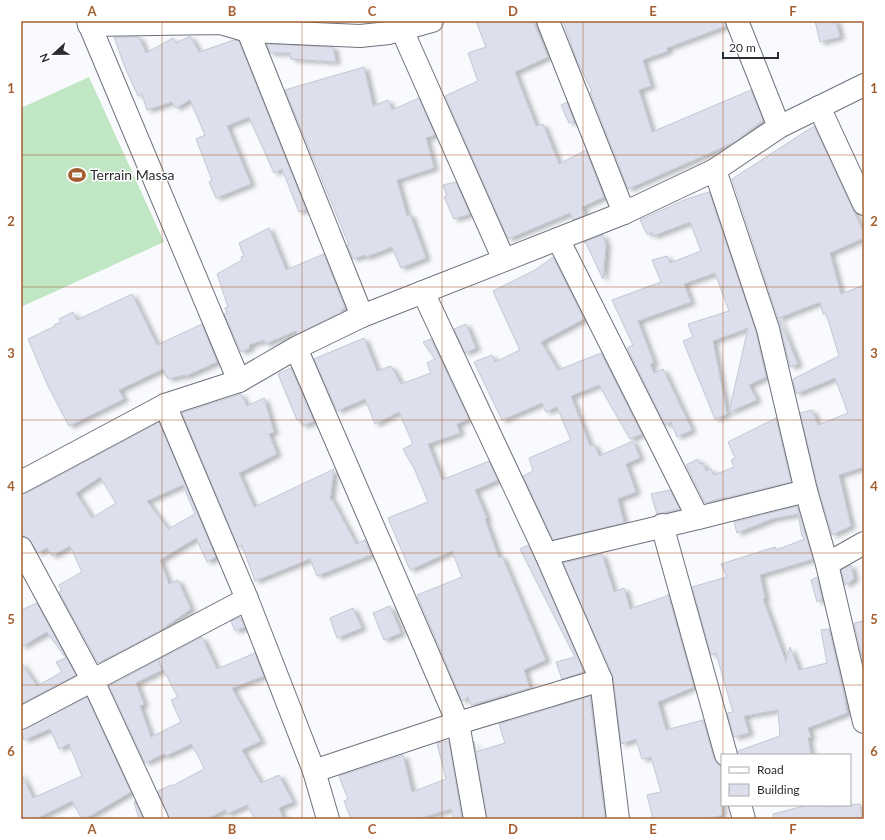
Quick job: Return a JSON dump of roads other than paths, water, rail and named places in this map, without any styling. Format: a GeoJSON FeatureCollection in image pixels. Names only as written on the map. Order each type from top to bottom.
{"type":"FeatureCollection","features":[{"type":"Feature","properties":{"kind":"street"},"geometry":{"type":"LineString","coordinates":[[239,381],[88,23],[220,22],[248,31],[359,29],[389,33],[432,21]]}},
{"type":"Feature","properties":{"kind":"street"},"geometry":{"type":"LineString","coordinates":[[548,21],[624,213]]}},
{"type":"Feature","properties":{"kind":"street"},"geometry":{"type":"LineString","coordinates":[[737,21],[779,127]]}},
{"type":"Feature","properties":{"kind":"street"},"geometry":{"type":"LineString","coordinates":[[402,30],[504,260]]}},
{"type":"Feature","properties":{"kind":"street"},"geometry":{"type":"LineString","coordinates":[[248,31],[362,316]]}},
{"type":"Feature","properties":{"kind":"street"},"geometry":{"type":"LineString","coordinates":[[21,482],[165,405],[239,381],[296,348],[362,316],[624,213],[715,170],[779,127],[864,85]]}},
{"type":"Feature","properties":{"kind":"street"},"geometry":{"type":"LineString","coordinates":[[819,107],[864,204]]}},
{"type":"Feature","properties":{"kind":"street"},"geometry":{"type":"LineString","coordinates":[[715,170],[768,329],[806,491],[827,564],[864,722]]}},
{"type":"Feature","properties":{"kind":"street"},"geometry":{"type":"LineString","coordinates":[[558,239],[698,518]]}},
{"type":"Feature","properties":{"kind":"street"},"geometry":{"type":"LineString","coordinates":[[423,292],[546,554],[601,680],[618,819]]}},
{"type":"Feature","properties":{"kind":"street"},"geometry":{"type":"LineString","coordinates":[[296,348],[458,723],[475,819]]}},
{"type":"Feature","properties":{"kind":"street"},"geometry":{"type":"LineString","coordinates":[[165,405],[247,599],[314,771],[328,819]]}},
{"type":"Feature","properties":{"kind":"street"},"geometry":{"type":"LineString","coordinates":[[546,554],[806,491]]}},
{"type":"Feature","properties":{"kind":"street"},"geometry":{"type":"LineString","coordinates":[[662,525],[726,754]]}},
{"type":"Feature","properties":{"kind":"street"},"geometry":{"type":"LineString","coordinates":[[827,564],[864,544]]}},
{"type":"Feature","properties":{"kind":"street"},"geometry":{"type":"LineString","coordinates":[[21,548],[92,680],[157,819]]}},
{"type":"Feature","properties":{"kind":"street"},"geometry":{"type":"LineString","coordinates":[[21,718],[247,599]]}},
{"type":"Feature","properties":{"kind":"street"},"geometry":{"type":"LineString","coordinates":[[314,771],[458,723],[601,680]]}},
{"type":"Feature","properties":{"kind":"street"},"geometry":{"type":"LineString","coordinates":[[740,806],[744,819]]}},
{"type":"Feature","properties":{"kind":"place","name":"Terrain Massa"},"geometry":{"type":"Point","coordinates":[77,175]}}]}
